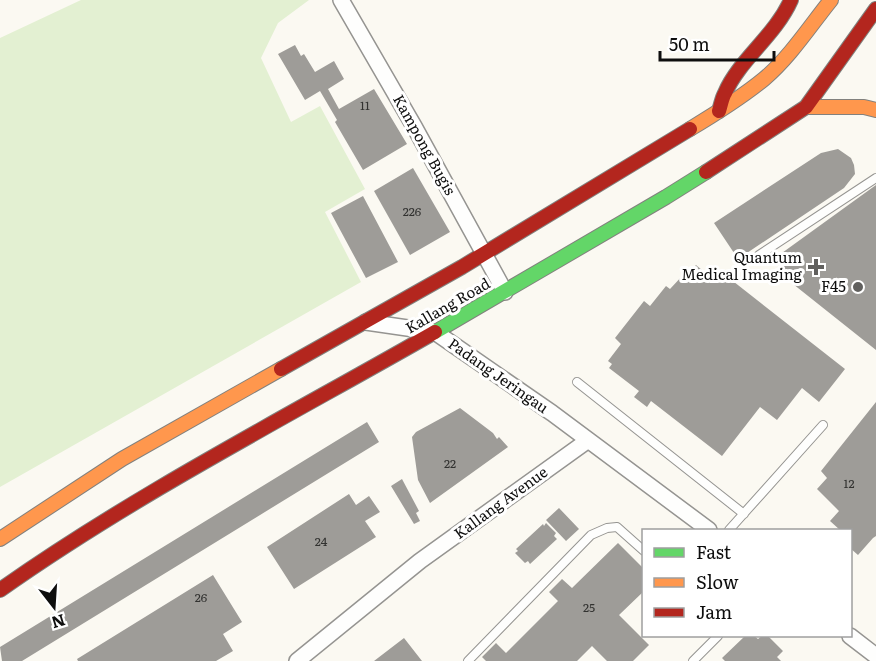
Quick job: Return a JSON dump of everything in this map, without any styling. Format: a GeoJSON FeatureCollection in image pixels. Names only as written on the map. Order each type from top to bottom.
{"type":"FeatureCollection","features":[{"type":"Feature","properties":{"kind":"main road"},"geometry":{"type":"LineString","coordinates":[[719,111],[725,92],[738,71],[765,41],[791,0]]}},
{"type":"Feature","properties":{"kind":"main road","name":"Kallang Road"},"geometry":{"type":"LineString","coordinates":[[0,539],[122,459],[484,255],[719,111],[764,79],[831,0]]}},
{"type":"Feature","properties":{"kind":"main road","name":"Kallang Road"},"geometry":{"type":"LineString","coordinates":[[0,590],[57,550],[170,483],[505,292],[666,197],[806,107],[870,12]]}},
{"type":"Feature","properties":{"kind":"main road"},"geometry":{"type":"LineString","coordinates":[[870,12],[876,32]]}},
{"type":"Feature","properties":{"kind":"main road"},"geometry":{"type":"LineString","coordinates":[[806,107],[864,107],[876,110]]}},
{"type":"Feature","properties":{"kind":"street","name":"Kampong Bugis"},"geometry":{"type":"LineString","coordinates":[[341,0],[426,147],[505,292]]}},
{"type":"Feature","properties":{"kind":"street","name":"Padang Jeringau"},"geometry":{"type":"LineString","coordinates":[[366,322],[435,332],[552,413],[587,441]]}},
{"type":"Feature","properties":{"kind":"street"},"geometry":{"type":"LineString","coordinates":[[587,441],[707,529]]}},
{"type":"Feature","properties":{"kind":"street","name":"Kallang Avenue"},"geometry":{"type":"LineString","coordinates":[[297,661],[420,561],[587,441]]}},
{"type":"Feature","properties":{"kind":"street"},"geometry":{"type":"LineString","coordinates":[[851,637],[875,654]]}},
{"type":"Feature","properties":{"kind":"lane"},"geometry":{"type":"LineString","coordinates":[[759,255],[876,178]]}},
{"type":"Feature","properties":{"kind":"lane"},"geometry":{"type":"LineString","coordinates":[[577,382],[744,514]]}},
{"type":"Feature","properties":{"kind":"lane"},"geometry":{"type":"LineString","coordinates":[[731,529],[824,425]]}},
{"type":"Feature","properties":{"kind":"lane"},"geometry":{"type":"LineString","coordinates":[[468,661],[591,535],[617,527],[642,549]]}},
{"type":"Feature","properties":{"kind":"lane"},"geometry":{"type":"LineString","coordinates":[[693,661],[717,637]]}},
{"type":"Feature","properties":{"kind":"green space"},"geometry":{"type":"Polygon","coordinates":[[[81,0],[309,0],[278,23],[261,58],[291,122],[320,106],[365,189],[325,212],[361,282],[0,487],[0,38],[81,0]]]}},
{"type":"Feature","properties":{"kind":"building"},"geometry":{"type":"Polygon","coordinates":[[[295,45],[301,56],[304,54],[315,72],[334,61],[344,79],[328,89],[339,109],[374,89],[407,144],[363,170],[320,91],[305,100],[278,54],[295,45]]]}},
{"type":"Feature","properties":{"kind":"building"},"geometry":{"type":"Polygon","coordinates":[[[838,149],[851,158],[854,165],[855,174],[844,188],[738,259],[714,223],[821,153],[838,149]]]}},
{"type":"Feature","properties":{"kind":"building"},"geometry":{"type":"Polygon","coordinates":[[[413,168],[450,232],[410,255],[374,191],[413,168]]]}},
{"type":"Feature","properties":{"kind":"building"},"geometry":{"type":"Polygon","coordinates":[[[876,185],[876,350],[793,284],[775,258],[876,185]]]}},
{"type":"Feature","properties":{"kind":"building"},"geometry":{"type":"Polygon","coordinates":[[[363,196],[398,262],[366,278],[331,213],[363,196]]]}},
{"type":"Feature","properties":{"kind":"building"},"geometry":{"type":"Polygon","coordinates":[[[696,265],[709,276],[715,267],[845,369],[819,402],[802,388],[777,420],[760,407],[722,456],[651,401],[647,407],[634,397],[639,391],[609,368],[612,364],[608,361],[621,344],[615,338],[644,301],[650,306],[666,286],[670,289],[684,274],[687,276],[696,265]]]}},
{"type":"Feature","properties":{"kind":"building"},"geometry":{"type":"Polygon","coordinates":[[[876,402],[876,536],[858,555],[852,550],[852,529],[839,529],[830,521],[839,511],[817,489],[827,478],[821,471],[876,402]]]}},
{"type":"Feature","properties":{"kind":"building"},"geometry":{"type":"Polygon","coordinates":[[[460,408],[493,433],[497,439],[499,437],[508,447],[430,503],[418,480],[412,437],[416,432],[460,408]]]}},
{"type":"Feature","properties":{"kind":"building"},"geometry":{"type":"Polygon","coordinates":[[[367,422],[379,442],[22,661],[2,661],[0,647],[367,422]]]}},
{"type":"Feature","properties":{"kind":"building"},"geometry":{"type":"Polygon","coordinates":[[[402,479],[419,511],[416,513],[420,521],[414,524],[391,486],[402,479]]]}},
{"type":"Feature","properties":{"kind":"building"},"geometry":{"type":"Polygon","coordinates":[[[349,494],[356,505],[369,496],[380,512],[365,521],[376,537],[294,589],[267,547],[349,494]]]}},
{"type":"Feature","properties":{"kind":"building"},"geometry":{"type":"Polygon","coordinates":[[[559,508],[579,529],[566,541],[546,520],[559,508]]]}},
{"type":"Feature","properties":{"kind":"building"},"geometry":{"type":"Polygon","coordinates":[[[546,523],[556,533],[554,536],[557,539],[530,564],[528,561],[525,563],[515,553],[518,551],[516,549],[546,523]]]}},
{"type":"Feature","properties":{"kind":"building"},"geometry":{"type":"Polygon","coordinates":[[[618,543],[642,567],[642,593],[619,615],[649,645],[633,661],[607,661],[592,646],[577,661],[486,661],[482,657],[496,643],[506,653],[558,601],[549,592],[562,579],[572,588],[618,543]]]}},
{"type":"Feature","properties":{"kind":"building"},"geometry":{"type":"Polygon","coordinates":[[[213,575],[242,622],[223,634],[233,651],[216,661],[78,661],[77,659],[213,575]]]}},
{"type":"Feature","properties":{"kind":"building"},"geometry":{"type":"Polygon","coordinates":[[[744,637],[758,639],[769,637],[783,651],[777,657],[781,661],[725,661],[722,658],[744,637]]]}},
{"type":"Feature","properties":{"kind":"building"},"geometry":{"type":"Polygon","coordinates":[[[404,638],[422,661],[374,661],[404,638]]]}},
{"type":"Feature","properties":{"kind":"traffic: fast"},"geometry":{"type":"LineString","coordinates":[[435,332],[706,172]]}},
{"type":"Feature","properties":{"kind":"traffic: slow"},"geometry":{"type":"LineString","coordinates":[[690,129],[737,99],[773,70],[831,0]]}},
{"type":"Feature","properties":{"kind":"traffic: slow"},"geometry":{"type":"LineString","coordinates":[[806,107],[864,107],[876,110]]}},
{"type":"Feature","properties":{"kind":"traffic: slow"},"geometry":{"type":"LineString","coordinates":[[0,539],[122,459],[281,369]]}},
{"type":"Feature","properties":{"kind":"traffic: jam"},"geometry":{"type":"LineString","coordinates":[[719,111],[731,81],[776,25],[791,0]]}},
{"type":"Feature","properties":{"kind":"traffic: jam"},"geometry":{"type":"LineString","coordinates":[[706,172],[806,107],[876,9]]}},
{"type":"Feature","properties":{"kind":"traffic: jam"},"geometry":{"type":"LineString","coordinates":[[281,369],[462,267],[690,129]]}},
{"type":"Feature","properties":{"kind":"traffic: jam"},"geometry":{"type":"LineString","coordinates":[[0,590],[159,488],[435,332]]}},
{"type":"Feature","properties":{"kind":"place","name":"Quantum Medical Imaging"},"geometry":{"type":"Point","coordinates":[816,267]}},
{"type":"Feature","properties":{"kind":"place","name":"F45"},"geometry":{"type":"Point","coordinates":[858,287]}}]}
